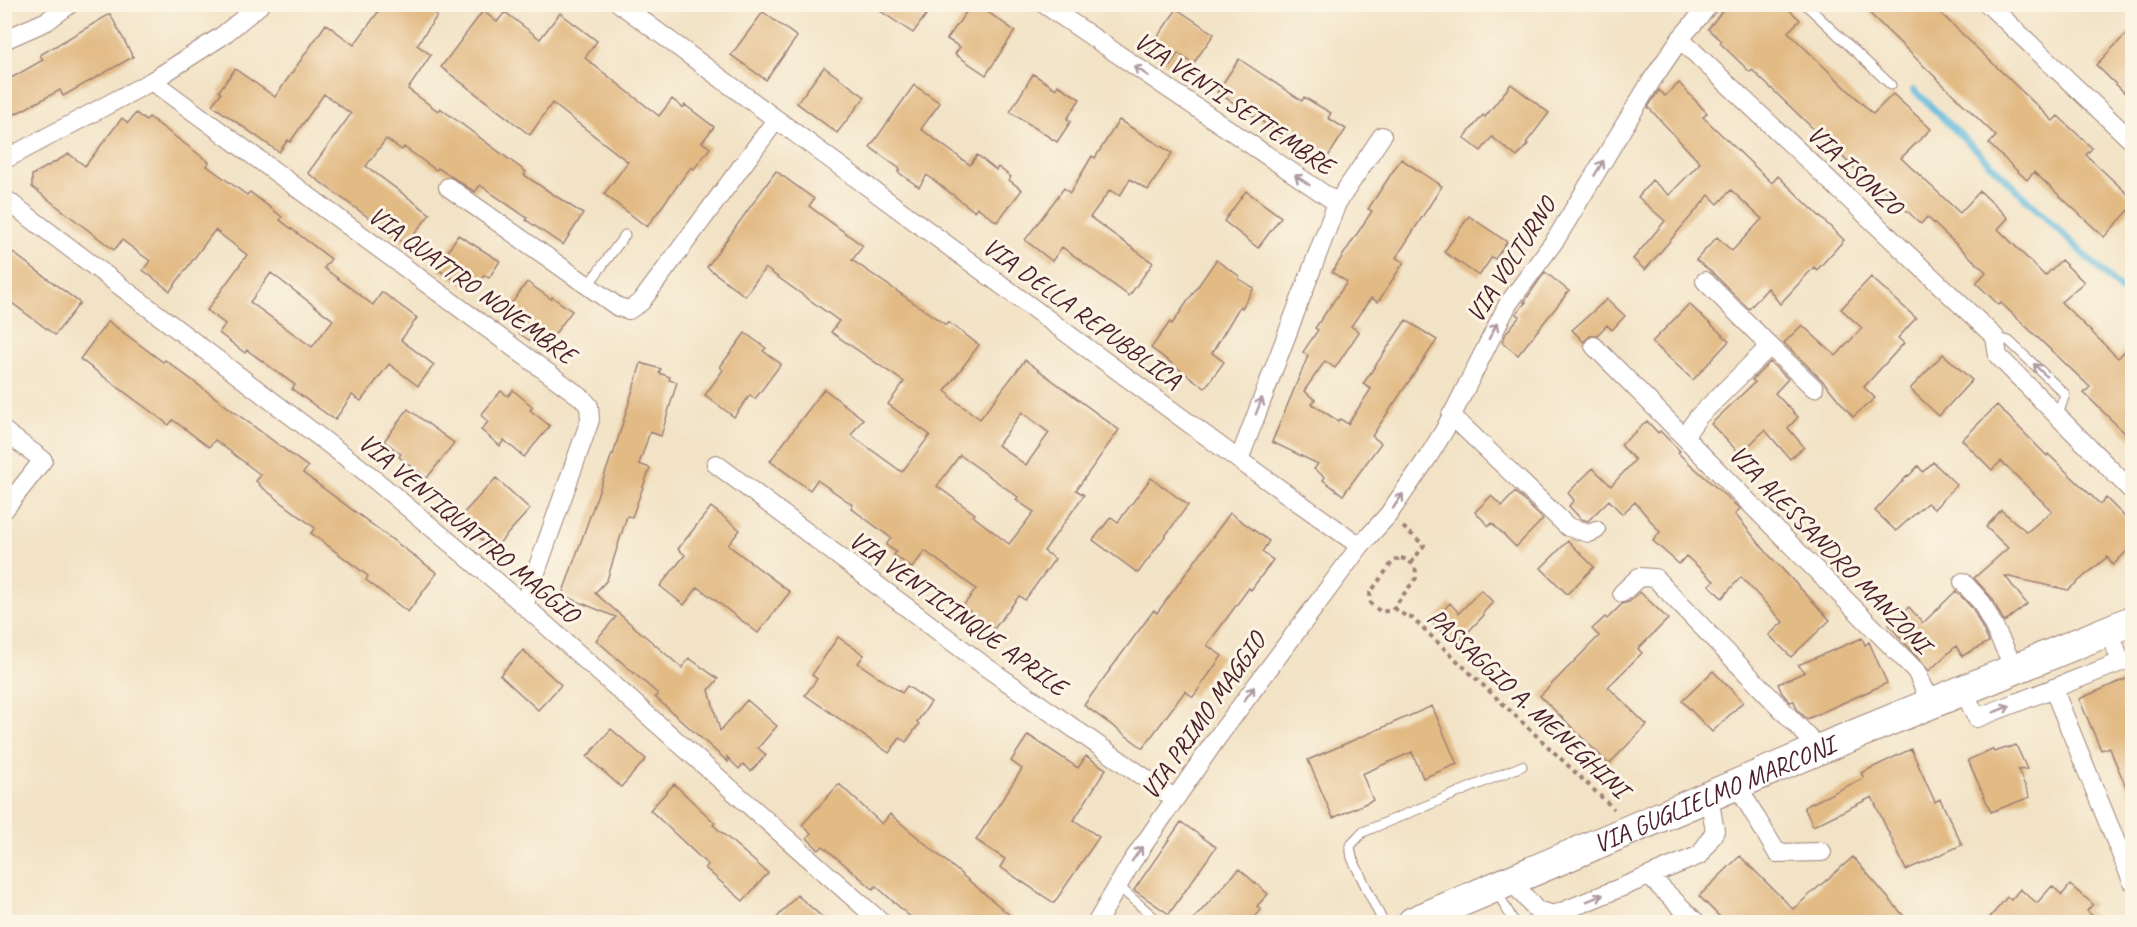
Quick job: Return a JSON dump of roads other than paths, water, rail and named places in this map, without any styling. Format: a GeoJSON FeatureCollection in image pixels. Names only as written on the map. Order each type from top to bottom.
{"type":"FeatureCollection","features":[{"type":"Feature","properties":{"kind":"main road","name":"VIA GUGLIELMO MARCONI"},"geometry":{"type":"LineString","coordinates":[[1413,922],[1820,749],[2121,625]]}},
{"type":"Feature","properties":{"kind":"street"},"geometry":{"type":"LineString","coordinates":[[4,40],[47,21],[70,4]]}},
{"type":"Feature","properties":{"kind":"street"},"geometry":{"type":"LineString","coordinates":[[4,160],[152,81],[222,36],[261,4]]}},
{"type":"Feature","properties":{"kind":"street","name":"VIA DELLA REPUBBLICA"},"geometry":{"type":"LineString","coordinates":[[620,4],[1239,460],[1360,546]]}},
{"type":"Feature","properties":{"kind":"street","name":"VIA VENTI SETTEMBRE"},"geometry":{"type":"LineString","coordinates":[[1044,4],[1337,204]]}},
{"type":"Feature","properties":{"kind":"street","name":"VIA VOLTURNO"},"geometry":{"type":"LineString","coordinates":[[1360,546],[1388,515],[1428,457],[1508,304],[1556,239],[1650,83],[1680,39],[1710,4]]}},
{"type":"Feature","properties":{"kind":"street"},"geometry":{"type":"LineString","coordinates":[[1988,4],[2133,141]]}},
{"type":"Feature","properties":{"kind":"street","name":"VIA ISONZO"},"geometry":{"type":"LineString","coordinates":[[1680,39],[1995,338],[1998,356],[2133,491]]}},
{"type":"Feature","properties":{"kind":"street","name":"VIA QUATTRO NOVEMBRE"},"geometry":{"type":"LineString","coordinates":[[152,81],[582,398],[589,406],[590,420],[524,606]]}},
{"type":"Feature","properties":{"kind":"street"},"geometry":{"type":"LineString","coordinates":[[448,187],[618,307],[629,310],[641,302],[776,120]]}},
{"type":"Feature","properties":{"kind":"street","name":"VIA VENTI SETTEMBRE"},"geometry":{"type":"LineString","coordinates":[[1239,460],[1337,204],[1382,136]]}},
{"type":"Feature","properties":{"kind":"street","name":"VIA VENTIQUATTRO MAGGIO"},"geometry":{"type":"LineString","coordinates":[[4,198],[363,470],[524,606],[881,922]]}},
{"type":"Feature","properties":{"kind":"street"},"geometry":{"type":"LineString","coordinates":[[1705,281],[1814,388]]}},
{"type":"Feature","properties":{"kind":"street","name":"VIA ALESSANDRO MANZONI"},"geometry":{"type":"LineString","coordinates":[[1594,346],[1916,671],[1931,703]]}},
{"type":"Feature","properties":{"kind":"street"},"geometry":{"type":"LineString","coordinates":[[1684,437],[1698,417],[1770,346]]}},
{"type":"Feature","properties":{"kind":"street"},"geometry":{"type":"LineString","coordinates":[[1451,415],[1568,527],[1589,533],[1596,530]]}},
{"type":"Feature","properties":{"kind":"street"},"geometry":{"type":"LineString","coordinates":[[4,431],[43,460],[6,506]]}},
{"type":"Feature","properties":{"kind":"street","name":"VIA VENTICINQUE APRILE"},"geometry":{"type":"LineString","coordinates":[[716,464],[986,667],[1175,799]]}},
{"type":"Feature","properties":{"kind":"street","name":"VIA PRIMO MAGGIO"},"geometry":{"type":"LineString","coordinates":[[1097,922],[1117,885],[1175,799],[1284,646],[1360,546]]}},
{"type":"Feature","properties":{"kind":"street"},"geometry":{"type":"LineString","coordinates":[[1622,593],[1639,577],[1655,578],[1820,749]]}},
{"type":"Feature","properties":{"kind":"street"},"geometry":{"type":"LineString","coordinates":[[1963,582],[1982,603],[2015,669]]}},
{"type":"Feature","properties":{"kind":"street"},"geometry":{"type":"LineString","coordinates":[[1963,690],[1977,718],[2127,659],[2121,625]]}},
{"type":"Feature","properties":{"kind":"street"},"geometry":{"type":"LineString","coordinates":[[2053,688],[2133,881]]}},
{"type":"Feature","properties":{"kind":"street"},"geometry":{"type":"LineString","coordinates":[[1737,785],[1777,853],[1822,852]]}},
{"type":"Feature","properties":{"kind":"street"},"geometry":{"type":"LineString","coordinates":[[1503,884],[1536,910],[1554,915],[1700,855],[1715,831],[1709,797]]}},
{"type":"Feature","properties":{"kind":"street"},"geometry":{"type":"LineString","coordinates":[[1649,876],[1696,922]]}},
{"type":"Feature","properties":{"kind":"lane"},"geometry":{"type":"LineString","coordinates":[[1804,4],[1891,85]]}},
{"type":"Feature","properties":{"kind":"lane"},"geometry":{"type":"LineString","coordinates":[[588,285],[625,235]]}},
{"type":"Feature","properties":{"kind":"lane"},"geometry":{"type":"LineString","coordinates":[[1383,922],[1352,858],[1350,846],[1354,840],[1363,832],[1522,766]]}},
{"type":"Feature","properties":{"kind":"lane"},"geometry":{"type":"LineString","coordinates":[[1503,884],[1514,922]]}},
{"type":"Feature","properties":{"kind":"lane"},"geometry":{"type":"LineString","coordinates":[[1117,885],[1159,922]]}},
{"type":"Feature","properties":{"kind":"waterway"},"geometry":{"type":"LineString","coordinates":[[1914,90],[2132,301]]}}]}
